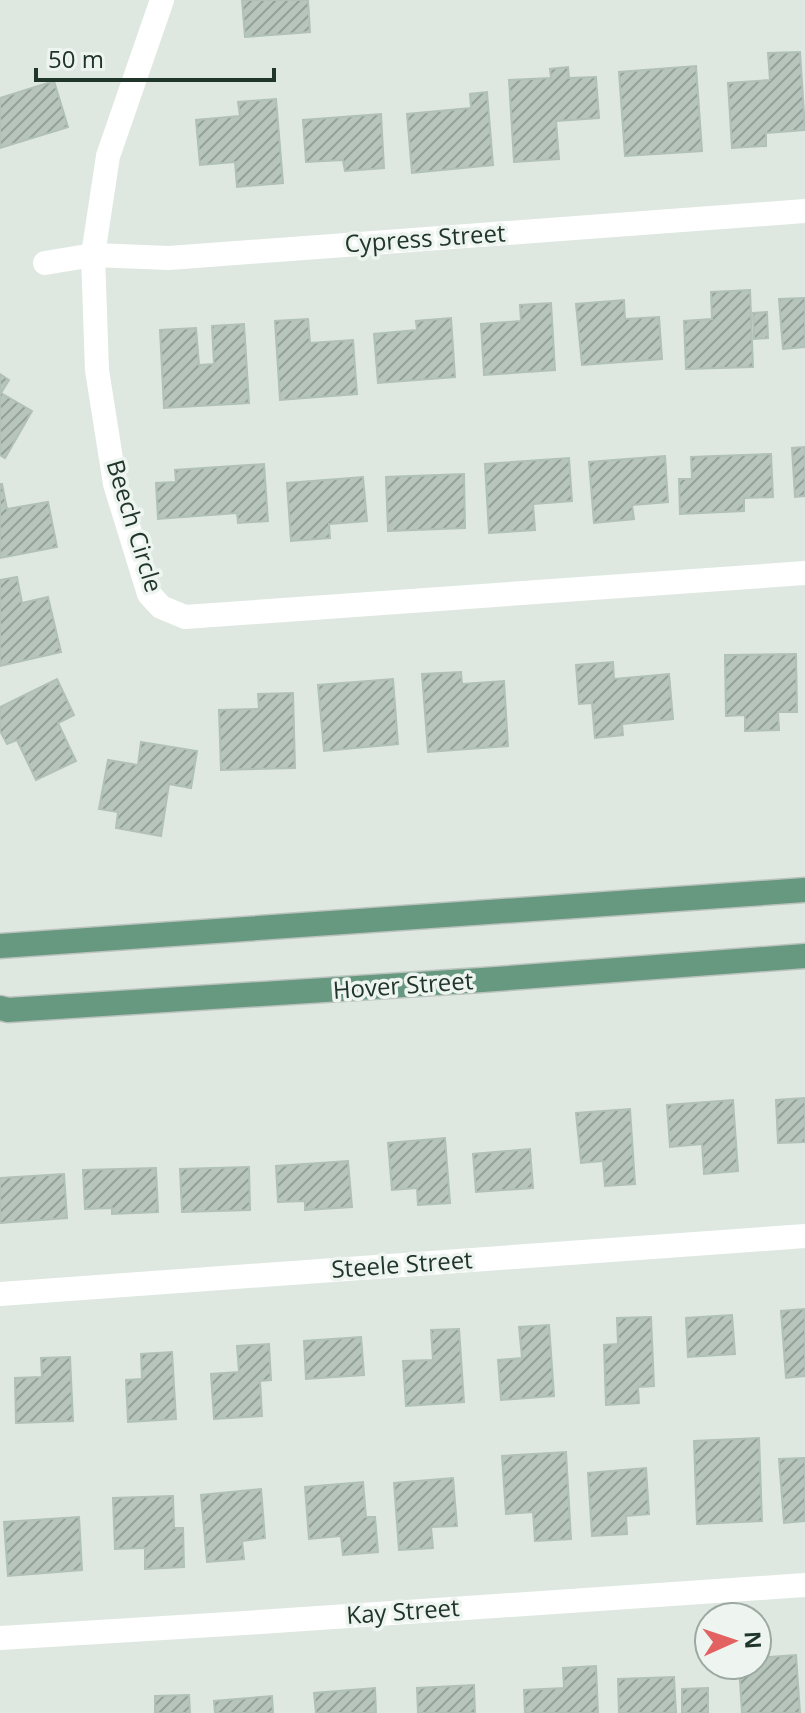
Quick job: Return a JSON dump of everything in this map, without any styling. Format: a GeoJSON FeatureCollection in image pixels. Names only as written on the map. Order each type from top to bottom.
{"type":"FeatureCollection","features":[{"type":"Feature","properties":{"kind":"main road"},"geometry":{"type":"LineString","coordinates":[[0,946],[805,890]]}},
{"type":"Feature","properties":{"kind":"main road","name":"Hover Street"},"geometry":{"type":"LineString","coordinates":[[0,1008],[125,1004],[805,956]]}},
{"type":"Feature","properties":{"kind":"street","name":"Beech Circle"},"geometry":{"type":"LineString","coordinates":[[162,0],[108,156],[93,255],[97,370],[115,484],[149,594],[161,607],[185,617],[805,573]]}},
{"type":"Feature","properties":{"kind":"street","name":"Cypress Street"},"geometry":{"type":"LineString","coordinates":[[45,263],[93,255],[169,258],[805,211]]}},
{"type":"Feature","properties":{"kind":"street","name":"Steele Street"},"geometry":{"type":"LineString","coordinates":[[0,1294],[805,1236]]}},
{"type":"Feature","properties":{"kind":"street","name":"Kay Street"},"geometry":{"type":"LineString","coordinates":[[0,1638],[805,1585]]}},
{"type":"Feature","properties":{"kind":"building"},"geometry":{"type":"Polygon","coordinates":[[[242,0],[308,0],[310,32],[245,37],[242,0]]]}},
{"type":"Feature","properties":{"kind":"building"},"geometry":{"type":"Polygon","coordinates":[[[800,52],[805,130],[766,133],[766,146],[732,148],[728,83],[770,80],[768,53],[800,52]]]}},
{"type":"Feature","properties":{"kind":"building"},"geometry":{"type":"Polygon","coordinates":[[[696,66],[702,151],[625,156],[619,72],[696,66]]]}},
{"type":"Feature","properties":{"kind":"building"},"geometry":{"type":"Polygon","coordinates":[[[568,67],[569,78],[596,77],[599,118],[556,121],[559,159],[514,162],[509,80],[551,78],[550,69],[568,67]]]}},
{"type":"Feature","properties":{"kind":"building"},"geometry":{"type":"Polygon","coordinates":[[[54,81],[68,127],[0,148],[0,98],[54,81]]]}},
{"type":"Feature","properties":{"kind":"building"},"geometry":{"type":"Polygon","coordinates":[[[487,92],[493,165],[412,173],[407,114],[471,108],[470,94],[487,92]]]}},
{"type":"Feature","properties":{"kind":"building"},"geometry":{"type":"Polygon","coordinates":[[[276,99],[283,183],[237,187],[235,162],[200,165],[196,120],[240,116],[238,102],[276,99]]]}},
{"type":"Feature","properties":{"kind":"building"},"geometry":{"type":"Polygon","coordinates":[[[381,114],[384,168],[345,171],[343,160],[306,162],[303,120],[381,114]]]}},
{"type":"Feature","properties":{"kind":"building"},"geometry":{"type":"Polygon","coordinates":[[[750,290],[753,367],[686,369],[684,321],[712,319],[711,292],[750,290]]]}},
{"type":"Feature","properties":{"kind":"building"},"geometry":{"type":"Polygon","coordinates":[[[805,298],[805,347],[783,349],[779,299],[805,298]]]}},
{"type":"Feature","properties":{"kind":"building"},"geometry":{"type":"Polygon","coordinates":[[[624,300],[625,319],[659,317],[662,359],[582,365],[576,304],[624,300]]]}},
{"type":"Feature","properties":{"kind":"building"},"geometry":{"type":"Polygon","coordinates":[[[551,303],[555,370],[484,375],[481,324],[521,321],[520,305],[551,303]]]}},
{"type":"Feature","properties":{"kind":"building"},"geometry":{"type":"Polygon","coordinates":[[[767,312],[768,338],[754,339],[753,313],[767,312]]]}},
{"type":"Feature","properties":{"kind":"building"},"geometry":{"type":"Polygon","coordinates":[[[451,318],[455,377],[378,383],[374,334],[417,330],[416,321],[451,318]]]}},
{"type":"Feature","properties":{"kind":"building"},"geometry":{"type":"Polygon","coordinates":[[[308,319],[310,343],[353,340],[357,394],[280,400],[275,321],[308,319]]]}},
{"type":"Feature","properties":{"kind":"building"},"geometry":{"type":"Polygon","coordinates":[[[244,324],[249,403],[164,408],[160,330],[196,328],[199,365],[214,364],[212,326],[244,324]]]}},
{"type":"Feature","properties":{"kind":"building"},"geometry":{"type":"Polygon","coordinates":[[[0,374],[9,380],[1,393],[32,411],[5,458],[0,455],[0,374]]]}},
{"type":"Feature","properties":{"kind":"building"},"geometry":{"type":"Polygon","coordinates":[[[805,447],[805,496],[795,497],[792,448],[805,447]]]}},
{"type":"Feature","properties":{"kind":"building"},"geometry":{"type":"Polygon","coordinates":[[[771,454],[773,497],[744,498],[744,511],[680,514],[679,479],[692,479],[691,457],[771,454]]]}},
{"type":"Feature","properties":{"kind":"building"},"geometry":{"type":"Polygon","coordinates":[[[665,456],[668,502],[632,505],[634,519],[594,523],[589,462],[665,456]]]}},
{"type":"Feature","properties":{"kind":"building"},"geometry":{"type":"Polygon","coordinates":[[[569,458],[572,501],[533,504],[535,530],[489,533],[485,464],[569,458]]]}},
{"type":"Feature","properties":{"kind":"building"},"geometry":{"type":"Polygon","coordinates":[[[264,464],[268,521],[238,523],[237,513],[158,519],[156,483],[176,482],[175,470],[264,464]]]}},
{"type":"Feature","properties":{"kind":"building"},"geometry":{"type":"Polygon","coordinates":[[[464,474],[465,528],[388,531],[386,477],[464,474]]]}},
{"type":"Feature","properties":{"kind":"building"},"geometry":{"type":"Polygon","coordinates":[[[363,477],[367,521],[329,524],[330,538],[291,541],[287,483],[363,477]]]}},
{"type":"Feature","properties":{"kind":"building"},"geometry":{"type":"Polygon","coordinates":[[[0,484],[7,509],[48,502],[57,547],[0,558],[0,484]]]}},
{"type":"Feature","properties":{"kind":"building"},"geometry":{"type":"Polygon","coordinates":[[[17,577],[22,603],[48,597],[61,652],[0,666],[0,580],[17,577]]]}},
{"type":"Feature","properties":{"kind":"building"},"geometry":{"type":"Polygon","coordinates":[[[796,654],[797,712],[778,712],[779,730],[745,731],[745,715],[726,716],[725,655],[796,654]]]}},
{"type":"Feature","properties":{"kind":"building"},"geometry":{"type":"Polygon","coordinates":[[[613,662],[614,679],[669,674],[673,719],[622,724],[623,735],[595,738],[592,703],[579,704],[576,665],[613,662]]]}},
{"type":"Feature","properties":{"kind":"building"},"geometry":{"type":"Polygon","coordinates":[[[461,672],[462,684],[504,681],[508,746],[428,752],[422,674],[461,672]]]}},
{"type":"Feature","properties":{"kind":"building"},"geometry":{"type":"Polygon","coordinates":[[[57,679],[74,715],[58,723],[76,761],[36,780],[17,740],[7,744],[0,731],[0,707],[57,679]]]}},
{"type":"Feature","properties":{"kind":"building"},"geometry":{"type":"Polygon","coordinates":[[[393,679],[398,744],[324,751],[318,685],[393,679]]]}},
{"type":"Feature","properties":{"kind":"building"},"geometry":{"type":"Polygon","coordinates":[[[293,693],[295,768],[221,770],[219,710],[259,709],[258,694],[293,693]]]}},
{"type":"Feature","properties":{"kind":"building"},"geometry":{"type":"Polygon","coordinates":[[[141,742],[197,751],[191,788],[169,784],[161,836],[116,828],[118,812],[99,809],[108,760],[138,765],[141,742]]]}},
{"type":"Feature","properties":{"kind":"building"},"geometry":{"type":"Polygon","coordinates":[[[805,1098],[805,1142],[778,1143],[776,1100],[805,1098]]]}},
{"type":"Feature","properties":{"kind":"building"},"geometry":{"type":"Polygon","coordinates":[[[733,1100],[738,1171],[704,1174],[702,1144],[670,1147],[667,1105],[733,1100]]]}},
{"type":"Feature","properties":{"kind":"building"},"geometry":{"type":"Polygon","coordinates":[[[630,1109],[635,1184],[605,1186],[603,1161],[581,1163],[576,1113],[630,1109]]]}},
{"type":"Feature","properties":{"kind":"building"},"geometry":{"type":"Polygon","coordinates":[[[445,1138],[450,1203],[418,1205],[417,1188],[392,1190],[388,1143],[445,1138]]]}},
{"type":"Feature","properties":{"kind":"building"},"geometry":{"type":"Polygon","coordinates":[[[530,1149],[533,1188],[476,1192],[473,1154],[530,1149]]]}},
{"type":"Feature","properties":{"kind":"building"},"geometry":{"type":"Polygon","coordinates":[[[348,1161],[352,1207],[305,1210],[305,1201],[278,1202],[276,1166],[348,1161]]]}},
{"type":"Feature","properties":{"kind":"building"},"geometry":{"type":"Polygon","coordinates":[[[249,1167],[250,1210],[182,1212],[180,1169],[249,1167]]]}},
{"type":"Feature","properties":{"kind":"building"},"geometry":{"type":"Polygon","coordinates":[[[156,1168],[158,1212],[112,1214],[112,1208],[85,1209],[83,1170],[156,1168]]]}},
{"type":"Feature","properties":{"kind":"building"},"geometry":{"type":"Polygon","coordinates":[[[64,1174],[67,1218],[0,1223],[0,1178],[64,1174]]]}},
{"type":"Feature","properties":{"kind":"building"},"geometry":{"type":"Polygon","coordinates":[[[805,1309],[805,1376],[786,1378],[781,1311],[805,1309]]]}},
{"type":"Feature","properties":{"kind":"building"},"geometry":{"type":"Polygon","coordinates":[[[732,1315],[735,1354],[688,1357],[686,1318],[732,1315]]]}},
{"type":"Feature","properties":{"kind":"building"},"geometry":{"type":"Polygon","coordinates":[[[651,1317],[654,1386],[638,1387],[639,1403],[606,1405],[604,1345],[618,1344],[617,1318],[651,1317]]]}},
{"type":"Feature","properties":{"kind":"building"},"geometry":{"type":"Polygon","coordinates":[[[549,1325],[554,1396],[501,1400],[498,1360],[522,1358],[519,1327],[549,1325]]]}},
{"type":"Feature","properties":{"kind":"building"},"geometry":{"type":"Polygon","coordinates":[[[459,1329],[464,1402],[406,1406],[403,1361],[433,1360],[431,1330],[459,1329]]]}},
{"type":"Feature","properties":{"kind":"building"},"geometry":{"type":"Polygon","coordinates":[[[361,1337],[364,1375],[306,1379],[304,1341],[361,1337]]]}},
{"type":"Feature","properties":{"kind":"building"},"geometry":{"type":"Polygon","coordinates":[[[269,1344],[271,1380],[260,1381],[262,1416],[214,1419],[211,1374],[239,1372],[237,1346],[269,1344]]]}},
{"type":"Feature","properties":{"kind":"building"},"geometry":{"type":"Polygon","coordinates":[[[172,1352],[176,1419],[128,1422],[126,1380],[142,1379],[141,1354],[172,1352]]]}},
{"type":"Feature","properties":{"kind":"building"},"geometry":{"type":"Polygon","coordinates":[[[70,1357],[73,1421],[16,1423],[15,1378],[42,1377],[41,1358],[70,1357]]]}},
{"type":"Feature","properties":{"kind":"building"},"geometry":{"type":"Polygon","coordinates":[[[759,1438],[762,1521],[697,1524],[694,1441],[759,1438]]]}},
{"type":"Feature","properties":{"kind":"building"},"geometry":{"type":"Polygon","coordinates":[[[566,1452],[571,1539],[535,1541],[533,1512],[506,1514],[502,1456],[566,1452]]]}},
{"type":"Feature","properties":{"kind":"building"},"geometry":{"type":"Polygon","coordinates":[[[805,1458],[805,1521],[784,1523],[779,1459],[805,1458]]]}},
{"type":"Feature","properties":{"kind":"building"},"geometry":{"type":"Polygon","coordinates":[[[646,1468],[649,1514],[626,1516],[627,1534],[592,1536],[588,1473],[646,1468]]]}},
{"type":"Feature","properties":{"kind":"building"},"geometry":{"type":"Polygon","coordinates":[[[453,1478],[457,1526],[431,1527],[433,1548],[399,1550],[394,1483],[453,1478]]]}},
{"type":"Feature","properties":{"kind":"building"},"geometry":{"type":"Polygon","coordinates":[[[363,1482],[366,1517],[375,1517],[378,1552],[343,1555],[341,1536],[309,1539],[305,1487],[363,1482]]]}},
{"type":"Feature","properties":{"kind":"building"},"geometry":{"type":"Polygon","coordinates":[[[261,1489],[265,1538],[242,1541],[244,1559],[207,1562],[201,1495],[261,1489]]]}},
{"type":"Feature","properties":{"kind":"building"},"geometry":{"type":"Polygon","coordinates":[[[173,1496],[174,1528],[183,1528],[184,1567],[145,1569],[145,1548],[115,1549],[113,1498],[173,1496]]]}},
{"type":"Feature","properties":{"kind":"building"},"geometry":{"type":"Polygon","coordinates":[[[79,1517],[82,1570],[8,1576],[4,1522],[79,1517]]]}},
{"type":"Feature","properties":{"kind":"building"},"geometry":{"type":"Polygon","coordinates":[[[796,1655],[800,1713],[742,1713],[740,1681],[773,1681],[773,1657],[796,1655]]]}},
{"type":"Feature","properties":{"kind":"building"},"geometry":{"type":"Polygon","coordinates":[[[596,1666],[598,1713],[525,1713],[524,1690],[564,1688],[563,1668],[596,1666]]]}},
{"type":"Feature","properties":{"kind":"building"},"geometry":{"type":"Polygon","coordinates":[[[674,1677],[676,1713],[619,1713],[618,1679],[674,1677]]]}},
{"type":"Feature","properties":{"kind":"building"},"geometry":{"type":"Polygon","coordinates":[[[474,1685],[475,1713],[418,1713],[417,1688],[474,1685]]]}},
{"type":"Feature","properties":{"kind":"building"},"geometry":{"type":"Polygon","coordinates":[[[375,1688],[376,1713],[316,1713],[314,1693],[375,1688]]]}},
{"type":"Feature","properties":{"kind":"building"},"geometry":{"type":"Polygon","coordinates":[[[708,1688],[708,1713],[682,1713],[682,1689],[708,1688]]]}},
{"type":"Feature","properties":{"kind":"building"},"geometry":{"type":"Polygon","coordinates":[[[189,1695],[190,1713],[155,1713],[155,1696],[189,1695]]]}},
{"type":"Feature","properties":{"kind":"building"},"geometry":{"type":"Polygon","coordinates":[[[272,1696],[273,1713],[215,1713],[214,1701],[272,1696]]]}}]}
